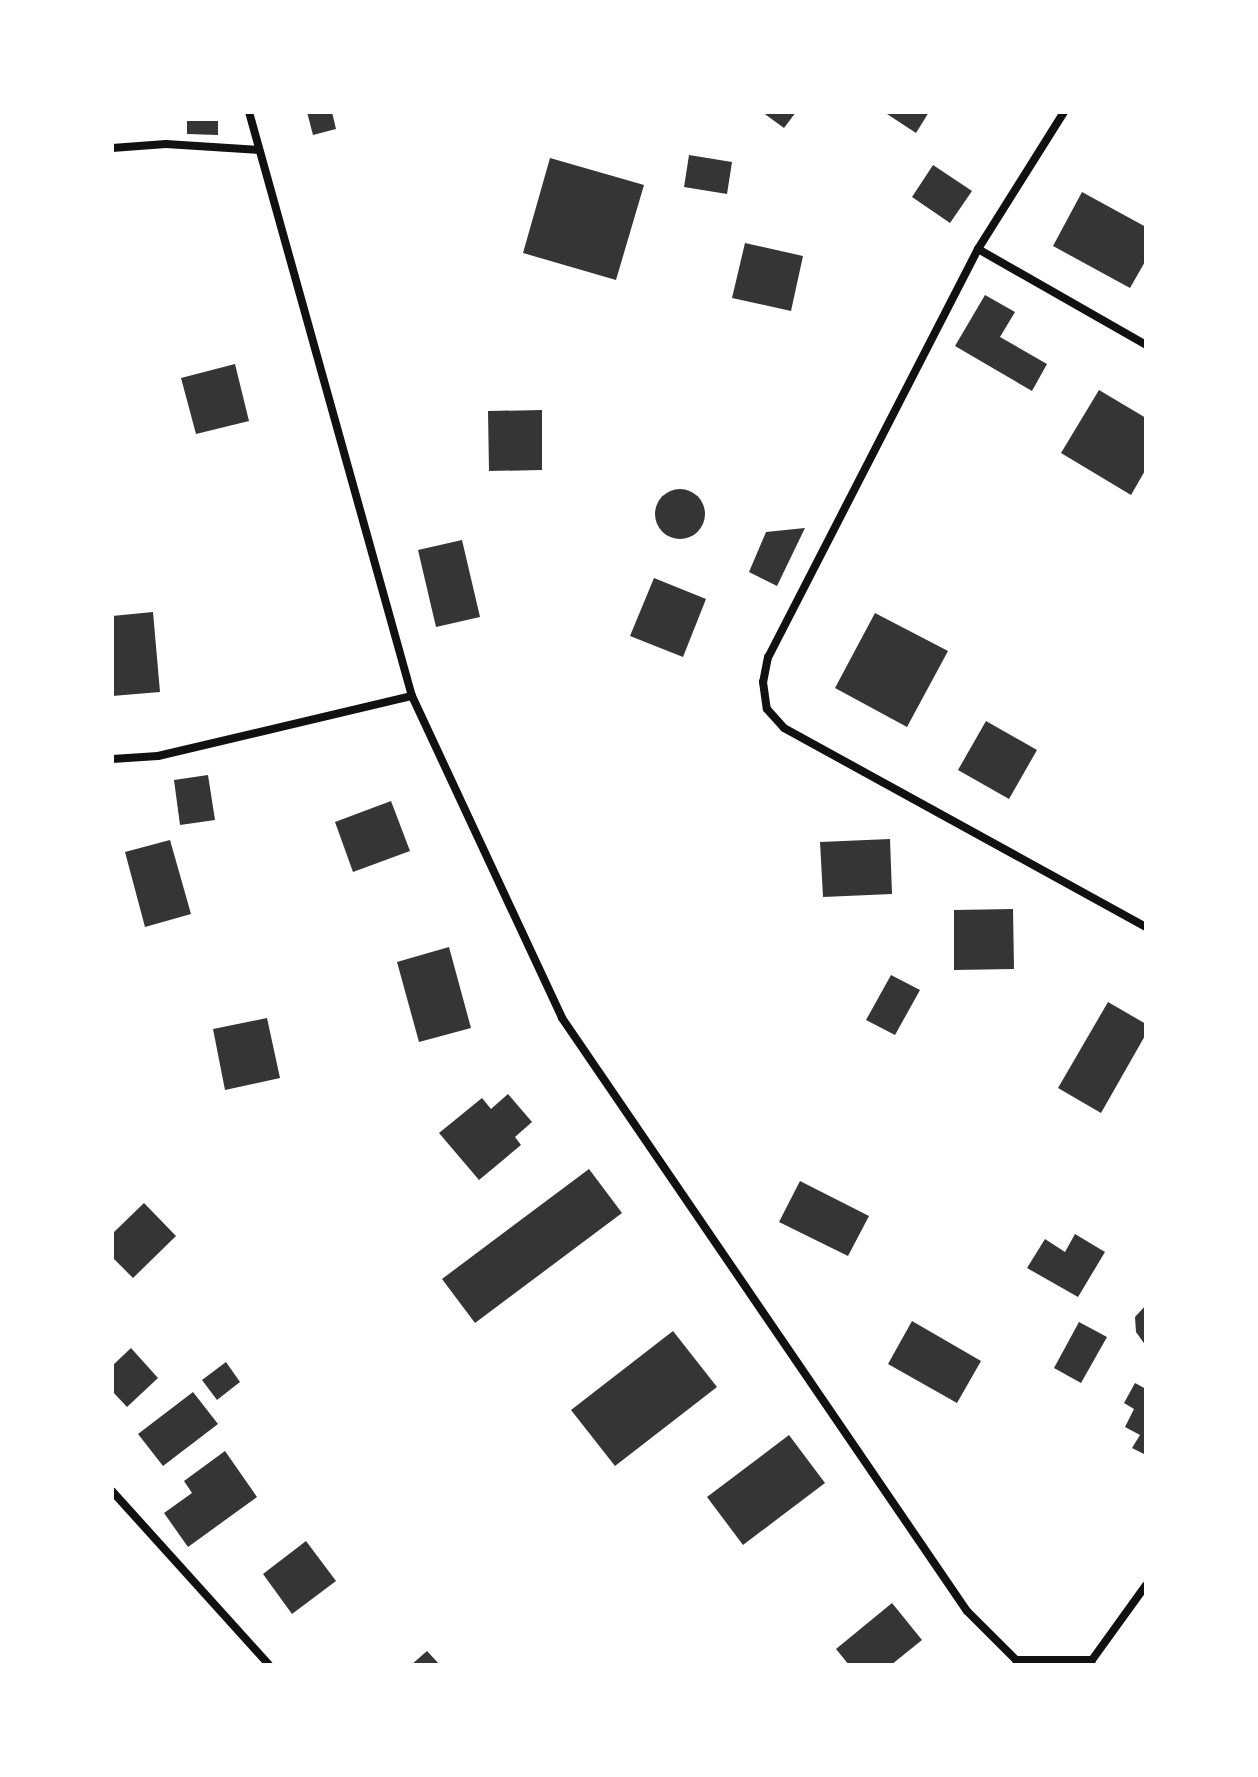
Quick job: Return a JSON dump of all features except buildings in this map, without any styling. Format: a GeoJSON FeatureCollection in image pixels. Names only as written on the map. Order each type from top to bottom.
{"type":"FeatureCollection","features":[{"type":"Feature","properties":{"kind":"street"},"geometry":{"type":"LineString","coordinates":[[249,112],[412,696],[562,1018],[967,1611],[1016,1660],[1092,1660],[1146,1585]]}},
{"type":"Feature","properties":{"kind":"street"},"geometry":{"type":"LineString","coordinates":[[1064,112],[978,249],[768,657],[763,682],[767,709],[784,728],[1146,927]]}},
{"type":"Feature","properties":{"kind":"street"},"geometry":{"type":"LineString","coordinates":[[112,148],[166,144],[258,150]]}},
{"type":"Feature","properties":{"kind":"street"},"geometry":{"type":"LineString","coordinates":[[978,249],[1146,345]]}},
{"type":"Feature","properties":{"kind":"street"},"geometry":{"type":"LineString","coordinates":[[112,759],[158,756],[412,696]]}},
{"type":"Feature","properties":{"kind":"street"},"geometry":{"type":"LineString","coordinates":[[112,1491],[269,1665]]}}]}
